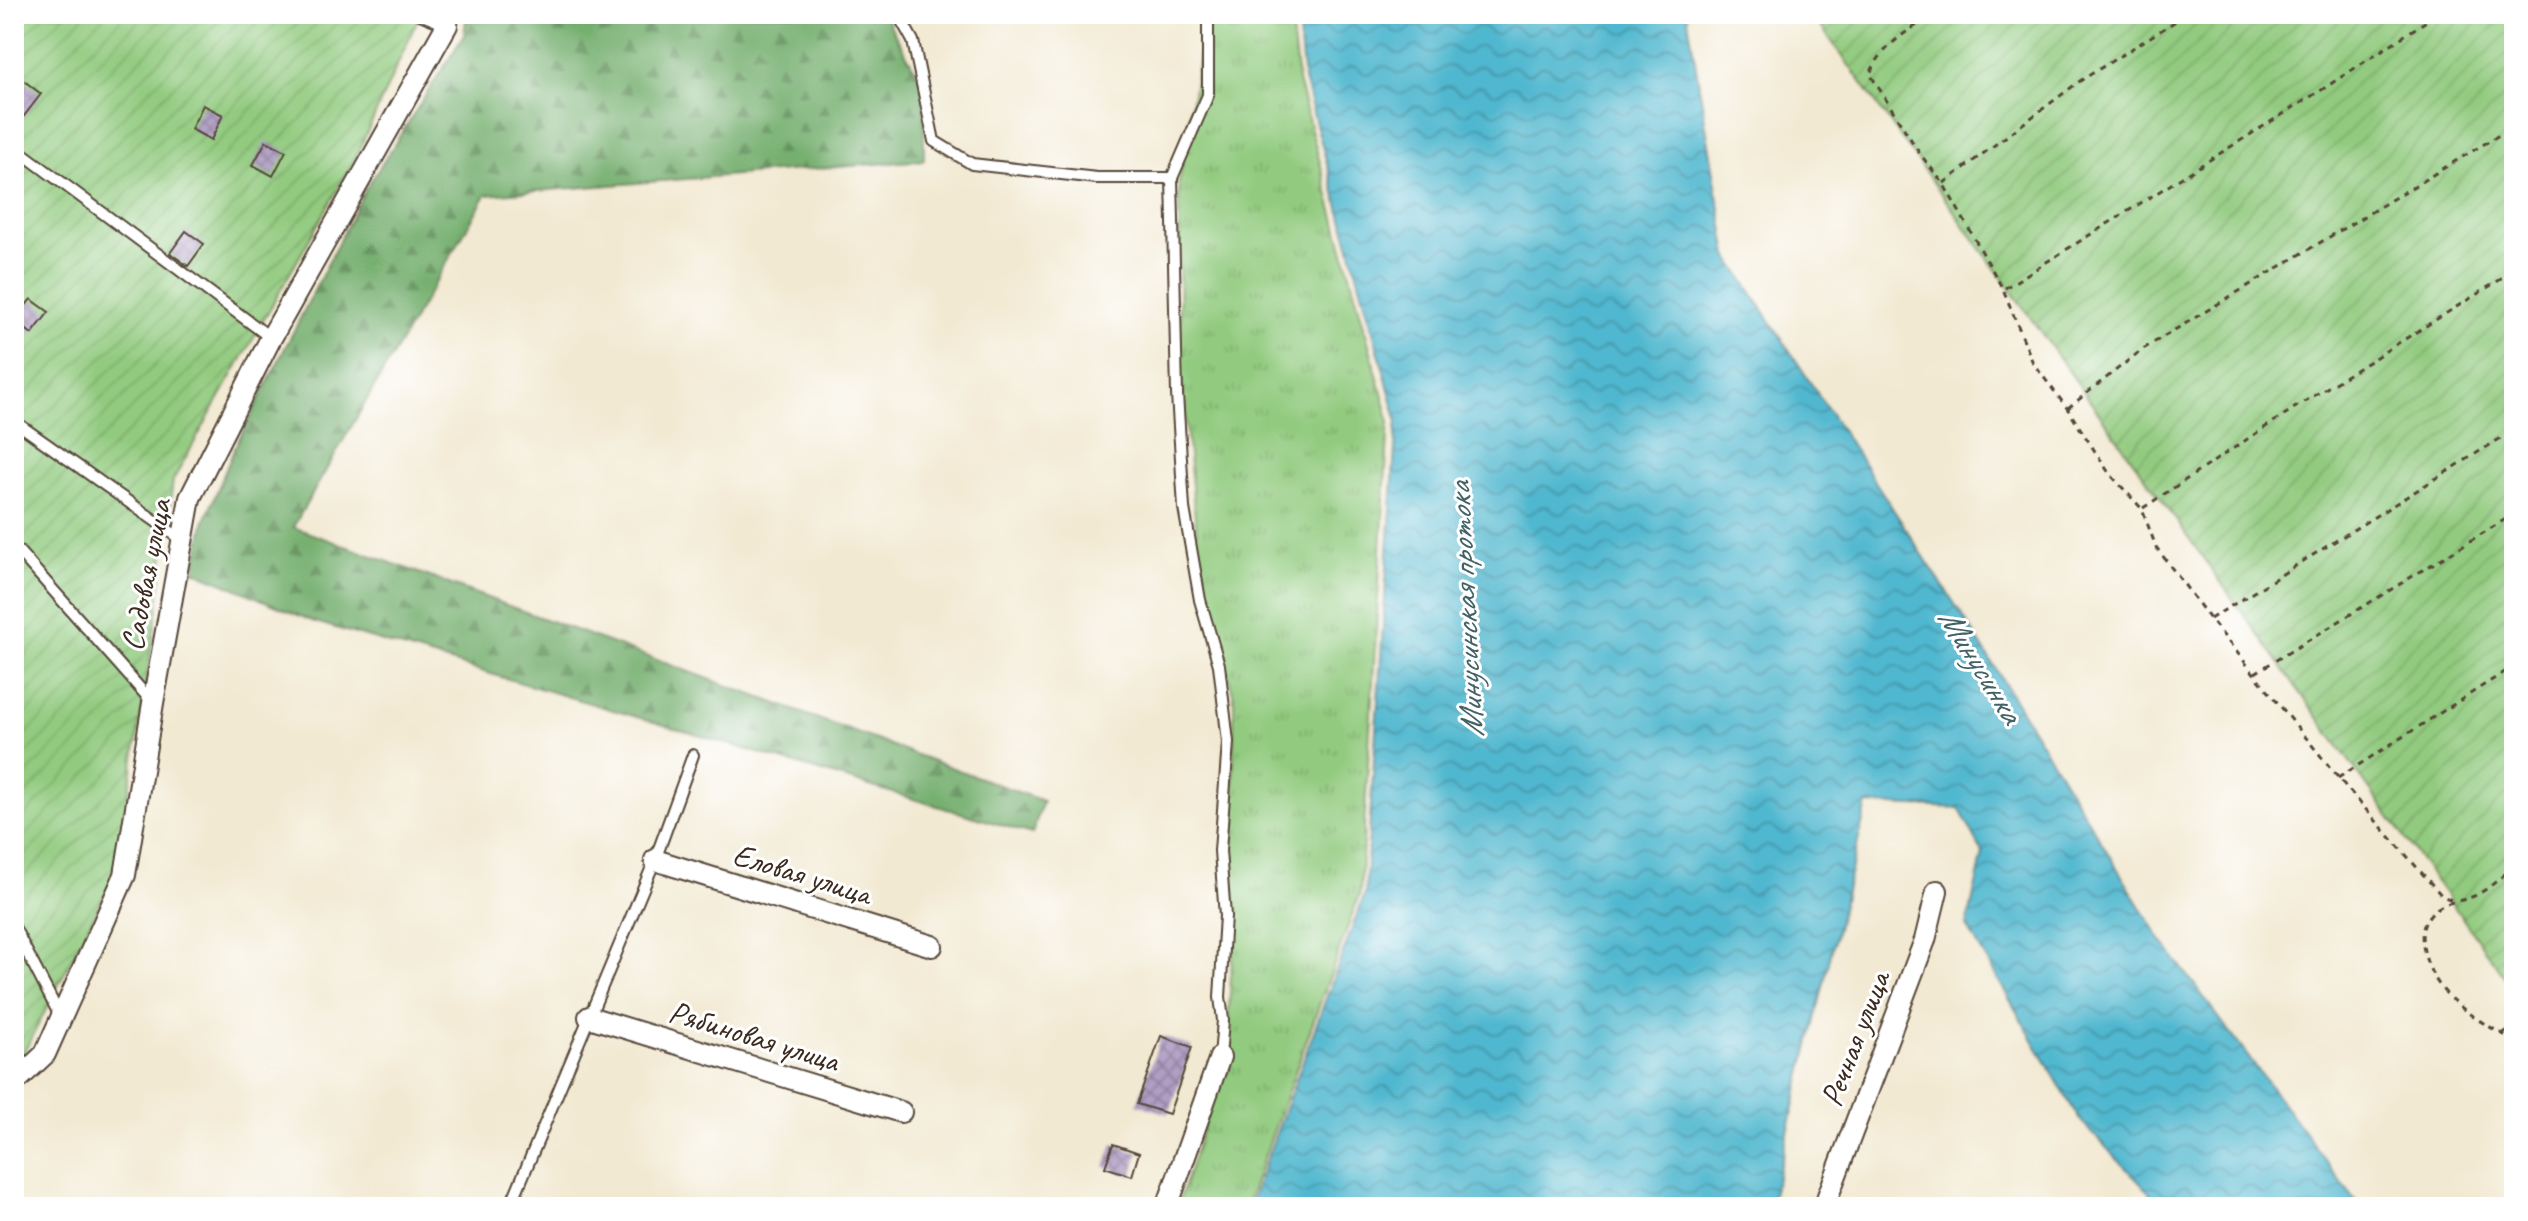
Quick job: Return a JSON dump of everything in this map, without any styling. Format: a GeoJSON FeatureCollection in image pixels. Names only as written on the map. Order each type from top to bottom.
{"type":"FeatureCollection","features":[{"type":"Feature","properties":{"kind":"street","name":"Садовая улица"},"geometry":{"type":"LineString","coordinates":[[14,1083],[45,1054],[125,875],[190,498],[271,338],[448,20]]}},
{"type":"Feature","properties":{"kind":"street","name":"Еловая улица"},"geometry":{"type":"LineString","coordinates":[[655,860],[932,946]]}},
{"type":"Feature","properties":{"kind":"street","name":"Речная улица"},"geometry":{"type":"LineString","coordinates":[[1826,1207],[1925,940],[1937,891]]}},
{"type":"Feature","properties":{"kind":"street","name":"Рябиновая улица"},"geometry":{"type":"LineString","coordinates":[[589,1017],[901,1112]]}},
{"type":"Feature","properties":{"kind":"street"},"geometry":{"type":"LineString","coordinates":[[1167,1207],[1220,1057]]}},
{"type":"Feature","properties":{"kind":"lane"},"geometry":{"type":"LineString","coordinates":[[420,14],[448,20]]}},
{"type":"Feature","properties":{"kind":"lane"},"geometry":{"type":"LineString","coordinates":[[898,14],[913,41],[934,141],[972,164],[1097,178],[1172,178]]}},
{"type":"Feature","properties":{"kind":"lane"},"geometry":{"type":"LineString","coordinates":[[1208,14],[1208,95],[1172,178],[1177,394],[1184,508],[1200,600],[1219,665],[1228,742],[1220,851],[1225,916],[1220,1057]]}},
{"type":"Feature","properties":{"kind":"lane"},"geometry":{"type":"LineString","coordinates":[[14,147],[271,338]]}},
{"type":"Feature","properties":{"kind":"lane"},"geometry":{"type":"LineString","coordinates":[[14,421],[181,539]]}},
{"type":"Feature","properties":{"kind":"lane"},"geometry":{"type":"LineString","coordinates":[[14,546],[153,703]]}},
{"type":"Feature","properties":{"kind":"lane"},"geometry":{"type":"LineString","coordinates":[[510,1207],[655,860],[693,755]]}},
{"type":"Feature","properties":{"kind":"lane"},"geometry":{"type":"LineString","coordinates":[[14,927],[60,1016]]}},
{"type":"Feature","properties":{"kind":"path"},"geometry":{"type":"LineString","coordinates":[[1938,14],[1891,44],[1877,58],[1870,74],[1920,154],[1943,183],[2003,289],[2033,363],[2109,473],[2142,509],[2156,547],[2210,619],[2338,778],[2442,896],[2452,900]]}},
{"type":"Feature","properties":{"kind":"path"},"geometry":{"type":"LineString","coordinates":[[1943,183],[2080,81],[2187,14]]}},
{"type":"Feature","properties":{"kind":"path"},"geometry":{"type":"LineString","coordinates":[[2003,289],[2437,14]]}},
{"type":"Feature","properties":{"kind":"path"},"geometry":{"type":"LineString","coordinates":[[2067,408],[2143,349],[2514,126]]}},
{"type":"Feature","properties":{"kind":"path"},"geometry":{"type":"LineString","coordinates":[[2142,509],[2296,407],[2514,271]]}},
{"type":"Feature","properties":{"kind":"path"},"geometry":{"type":"LineString","coordinates":[[2210,619],[2514,430]]}},
{"type":"Feature","properties":{"kind":"path"},"geometry":{"type":"LineString","coordinates":[[2254,673],[2514,514]]}},
{"type":"Feature","properties":{"kind":"path"},"geometry":{"type":"LineString","coordinates":[[2338,778],[2514,666]]}},
{"type":"Feature","properties":{"kind":"path"},"geometry":{"type":"LineString","coordinates":[[2514,866],[2474,896],[2452,900],[2429,916],[2421,938],[2425,960],[2435,979],[2455,1002],[2474,1018],[2514,1040]]}},
{"type":"Feature","properties":{"kind":"path"},"geometry":{"type":"LineString","coordinates":[[2502,1034],[2514,1026]]}},
{"type":"Feature","properties":{"kind":"green space"},"geometry":{"type":"Polygon","coordinates":[[[14,14],[420,14],[356,157],[173,480],[158,607],[116,872],[14,1072],[14,14]]]}},
{"type":"Feature","properties":{"kind":"green space"},"geometry":{"type":"Polygon","coordinates":[[[467,14],[884,14],[924,86],[924,160],[486,195],[293,527],[1043,801],[1032,834],[312,621],[195,571],[204,523],[235,447],[364,192],[464,35],[467,14]]]}},
{"type":"Feature","properties":{"kind":"green space"},"geometry":{"type":"Polygon","coordinates":[[[1201,14],[1290,14],[1298,81],[1389,419],[1360,893],[1246,1207],[1177,1207],[1226,1059],[1233,942],[1234,697],[1199,557],[1180,364],[1179,183],[1204,23],[1201,14]]]}},
{"type":"Feature","properties":{"kind":"green space"},"geometry":{"type":"Polygon","coordinates":[[[1836,14],[2514,14],[2514,990],[1820,25],[1836,14]]]}},
{"type":"Feature","properties":{"kind":"water"},"geometry":{"type":"Polygon","coordinates":[[[1297,14],[1687,14],[1728,256],[1975,635],[2161,940],[2360,1207],[2163,1207],[2079,1119],[1967,926],[1983,853],[1959,808],[1867,804],[1770,1207],[1249,1207],[1365,893],[1397,419],[1304,80],[1297,14]]]}},
{"type":"Feature","properties":{"kind":"building"},"geometry":{"type":"Polygon","coordinates":[[[23,80],[41,94],[24,116],[14,108],[14,92],[23,80]]]}},
{"type":"Feature","properties":{"kind":"building"},"geometry":{"type":"Polygon","coordinates":[[[203,105],[223,115],[211,140],[191,129],[203,105]]]}},
{"type":"Feature","properties":{"kind":"building"},"geometry":{"type":"Polygon","coordinates":[[[266,141],[286,151],[273,176],[253,165],[266,141]]]}},
{"type":"Feature","properties":{"kind":"building"},"geometry":{"type":"Polygon","coordinates":[[[186,231],[204,244],[188,266],[170,253],[186,231]]]}},
{"type":"Feature","properties":{"kind":"building"},"geometry":{"type":"Polygon","coordinates":[[[31,299],[49,312],[32,334],[14,320],[31,299]]]}},
{"type":"Feature","properties":{"kind":"building"},"geometry":{"type":"Polygon","coordinates":[[[1161,1036],[1192,1047],[1169,1114],[1137,1104],[1161,1036]]]}},
{"type":"Feature","properties":{"kind":"building"},"geometry":{"type":"Polygon","coordinates":[[[1113,1144],[1139,1153],[1132,1176],[1105,1167],[1113,1144]]]}},
{"type":"Feature","properties":{"kind":"water label","name":"Минусинская протока"},"geometry":{"type":"Point","coordinates":[1465,610]}},
{"type":"Feature","properties":{"kind":"water label","name":"Минусинка"},"geometry":{"type":"Point","coordinates":[1981,665]}}]}
